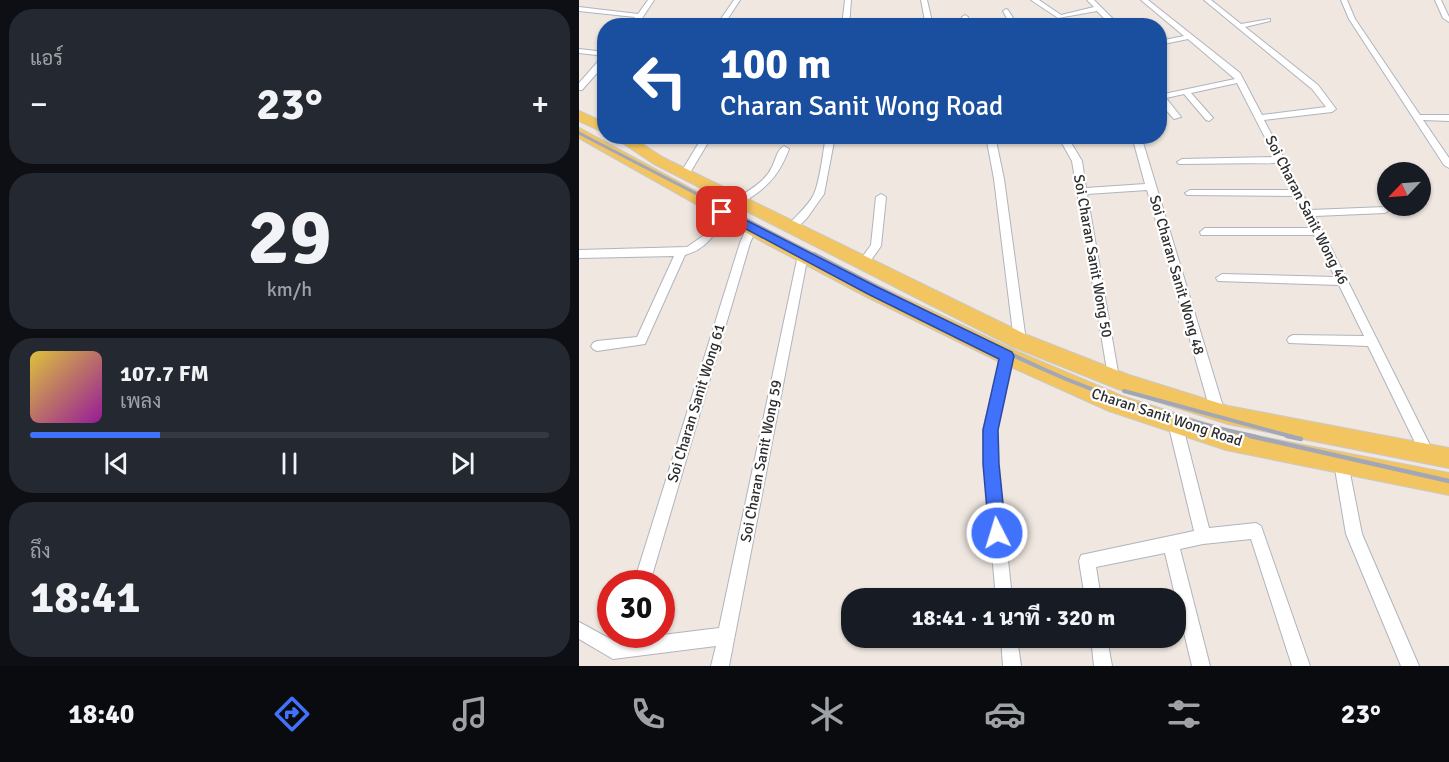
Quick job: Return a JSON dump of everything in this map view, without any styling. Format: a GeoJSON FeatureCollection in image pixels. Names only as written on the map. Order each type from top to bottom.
{"type":"FeatureCollection","features":[{"type":"Feature","properties":{"kind":"main road"},"geometry":{"type":"LineString","coordinates":[[579,116],[597,125]]}},
{"type":"Feature","properties":{"kind":"main road","name":"Charan Sanit Wong Road"},"geometry":{"type":"LineString","coordinates":[[579,125],[597,134]]}},
{"type":"Feature","properties":{"kind":"main road","name":"Charan Sanit Wong Road"},"geometry":{"type":"LineString","coordinates":[[579,132],[597,140]]}},
{"type":"Feature","properties":{"kind":"main road","name":"Charan Sanit Wong Road"},"geometry":{"type":"LineString","coordinates":[[579,140],[685,174],[730,207],[751,229],[803,255],[1013,349],[1104,374],[1218,413],[1449,458]]}},
{"type":"Feature","properties":{"kind":"main road","name":"Charan Sanit Wong Road"},"geometry":{"type":"LineString","coordinates":[[606,144],[652,165]]}},
{"type":"Feature","properties":{"kind":"main road","name":"Charan Sanit Wong Road"},"geometry":{"type":"LineString","coordinates":[[615,144],[730,207],[791,228],[863,263],[1086,391],[1117,404],[1226,440],[1341,463],[1446,488]]}},
{"type":"Feature","properties":{"kind":"main road","name":"Charan Sanit Wong Road"},"geometry":{"type":"LineString","coordinates":[[628,144],[652,165]]}},
{"type":"Feature","properties":{"kind":"main road"},"geometry":{"type":"LineString","coordinates":[[1086,391],[1104,374]]}},
{"type":"Feature","properties":{"kind":"street"},"geometry":{"type":"LineString","coordinates":[[579,9],[641,16],[651,0]]}},
{"type":"Feature","properties":{"kind":"street"},"geometry":{"type":"LineString","coordinates":[[725,18],[737,0]]}},
{"type":"Feature","properties":{"kind":"street"},"geometry":{"type":"LineString","coordinates":[[846,18],[848,0]]}},
{"type":"Feature","properties":{"kind":"street"},"geometry":{"type":"LineString","coordinates":[[924,0],[928,18]]}},
{"type":"Feature","properties":{"kind":"street"},"geometry":{"type":"LineString","coordinates":[[1034,0],[1060,17],[1100,8]]}},
{"type":"Feature","properties":{"kind":"street"},"geometry":{"type":"LineString","coordinates":[[1090,0],[1109,18]]}},
{"type":"Feature","properties":{"kind":"street","name":"Soi Charan Sanit Wong 46"},"geometry":{"type":"LineString","coordinates":[[1144,0],[1166,18]]}},
{"type":"Feature","properties":{"kind":"street"},"geometry":{"type":"LineString","coordinates":[[1207,0],[1315,87],[1332,109],[1259,118]]}},
{"type":"Feature","properties":{"kind":"street"},"geometry":{"type":"LineString","coordinates":[[1344,0],[1352,19],[1449,165]]}},
{"type":"Feature","properties":{"kind":"street"},"geometry":{"type":"LineString","coordinates":[[1438,0],[1449,20]]}},
{"type":"Feature","properties":{"kind":"street"},"geometry":{"type":"LineString","coordinates":[[1006,11],[1010,18]]}},
{"type":"Feature","properties":{"kind":"street","name":"Soi Charan Sanit Wong 46"},"geometry":{"type":"LineString","coordinates":[[1167,18],[1240,80],[1343,281],[1427,453]]}},
{"type":"Feature","properties":{"kind":"street"},"geometry":{"type":"LineString","coordinates":[[1239,26],[1268,20]]}},
{"type":"Feature","properties":{"kind":"street"},"geometry":{"type":"LineString","coordinates":[[1167,41],[1190,37]]}},
{"type":"Feature","properties":{"kind":"street"},"geometry":{"type":"LineString","coordinates":[[579,51],[597,53]]}},
{"type":"Feature","properties":{"kind":"street"},"geometry":{"type":"LineString","coordinates":[[579,88],[597,68]]}},
{"type":"Feature","properties":{"kind":"street"},"geometry":{"type":"LineString","coordinates":[[579,74],[590,75]]}},
{"type":"Feature","properties":{"kind":"street"},"geometry":{"type":"LineString","coordinates":[[1167,95],[1240,80]]}},
{"type":"Feature","properties":{"kind":"street"},"geometry":{"type":"LineString","coordinates":[[1185,91],[1209,118]]}},
{"type":"Feature","properties":{"kind":"street"},"geometry":{"type":"LineString","coordinates":[[1167,105],[1177,117]]}},
{"type":"Feature","properties":{"kind":"street"},"geometry":{"type":"LineString","coordinates":[[1417,117],[1449,118]]}},
{"type":"Feature","properties":{"kind":"street"},"geometry":{"type":"LineString","coordinates":[[685,174],[703,144]]}},
{"type":"Feature","properties":{"kind":"street"},"geometry":{"type":"LineString","coordinates":[[791,228],[819,194],[829,144]]}},
{"type":"Feature","properties":{"kind":"street"},"geometry":{"type":"LineString","coordinates":[[992,144],[999,179],[1013,349],[990,430],[1003,588]]}},
{"type":"Feature","properties":{"kind":"street","name":"Soi Charan Sanit Wong 50"},"geometry":{"type":"LineString","coordinates":[[1067,144],[1077,161],[1082,191],[1104,374]]}},
{"type":"Feature","properties":{"kind":"street","name":"Soi Charan Sanit Wong 48"},"geometry":{"type":"LineString","coordinates":[[1138,144],[1218,413]]}},
{"type":"Feature","properties":{"kind":"street"},"geometry":{"type":"LineString","coordinates":[[579,255],[681,252],[700,246],[707,240],[730,207],[771,178],[777,171],[785,149]]}},
{"type":"Feature","properties":{"kind":"street"},"geometry":{"type":"LineString","coordinates":[[1182,162],[1281,160]]}},
{"type":"Feature","properties":{"kind":"street"},"geometry":{"type":"LineString","coordinates":[[1082,191],[1152,188]]}},
{"type":"Feature","properties":{"kind":"street"},"geometry":{"type":"LineString","coordinates":[[1190,193],[1298,193]]}},
{"type":"Feature","properties":{"kind":"street"},"geometry":{"type":"LineString","coordinates":[[863,263],[876,246],[881,197]]}},
{"type":"Feature","properties":{"kind":"street"},"geometry":{"type":"LineString","coordinates":[[1308,213],[1377,210]]}},
{"type":"Feature","properties":{"kind":"street","name":"Soi Charan Sanit Wong 61"},"geometry":{"type":"LineString","coordinates":[[646,570],[751,229]]}},
{"type":"Feature","properties":{"kind":"street"},"geometry":{"type":"LineString","coordinates":[[1205,231],[1317,231]]}},
{"type":"Feature","properties":{"kind":"street"},"geometry":{"type":"LineString","coordinates":[[597,346],[641,341],[681,252]]}},
{"type":"Feature","properties":{"kind":"street","name":"Soi Charan Sanit Wong 59"},"geometry":{"type":"LineString","coordinates":[[720,666],[803,255]]}},
{"type":"Feature","properties":{"kind":"street"},"geometry":{"type":"LineString","coordinates":[[1222,278],[1343,281]]}},
{"type":"Feature","properties":{"kind":"street"},"geometry":{"type":"LineString","coordinates":[[1293,340],[1372,340]]}},
{"type":"Feature","properties":{"kind":"street"},"geometry":{"type":"LineString","coordinates":[[1175,423],[1203,536]]}},
{"type":"Feature","properties":{"kind":"street"},"geometry":{"type":"LineString","coordinates":[[1341,463],[1354,534],[1410,666]]}},
{"type":"Feature","properties":{"kind":"street"},"geometry":{"type":"LineString","coordinates":[[1091,588],[1087,561],[1203,536],[1256,531],[1301,666]]}},
{"type":"Feature","properties":{"kind":"street"},"geometry":{"type":"LineString","coordinates":[[1171,544],[1201,666]]}},
{"type":"Feature","properties":{"kind":"street"},"geometry":{"type":"LineString","coordinates":[[579,630],[613,650],[726,636]]}},
{"type":"Feature","properties":{"kind":"street"},"geometry":{"type":"LineString","coordinates":[[1009,648],[1012,666]]}},
{"type":"Feature","properties":{"kind":"street"},"geometry":{"type":"LineString","coordinates":[[1100,648],[1103,666]]}},
{"type":"Feature","properties":{"kind":"railway"},"geometry":{"type":"LineString","coordinates":[[579,133],[597,142]]}},
{"type":"Feature","properties":{"kind":"railway"},"geometry":{"type":"LineString","coordinates":[[600,144],[817,256]]}},
{"type":"Feature","properties":{"kind":"railway"},"geometry":{"type":"LineString","coordinates":[[814,254],[957,328],[1069,380],[1149,409],[1257,437]]}},
{"type":"Feature","properties":{"kind":"railway"},"geometry":{"type":"LineString","coordinates":[[1124,391],[1293,437]]}},
{"type":"Feature","properties":{"kind":"railway"},"geometry":{"type":"LineString","coordinates":[[1250,436],[1449,481]]}},
{"type":"Feature","properties":{"kind":"railway"},"geometry":{"type":"LineString","coordinates":[[1287,436],[1301,439]]}},
{"type":"Feature","properties":{"kind":"route"},"geometry":{"type":"LineString","coordinates":[[722,212],[872,291],[1007,356],[990,430],[997,533]]}}]}
